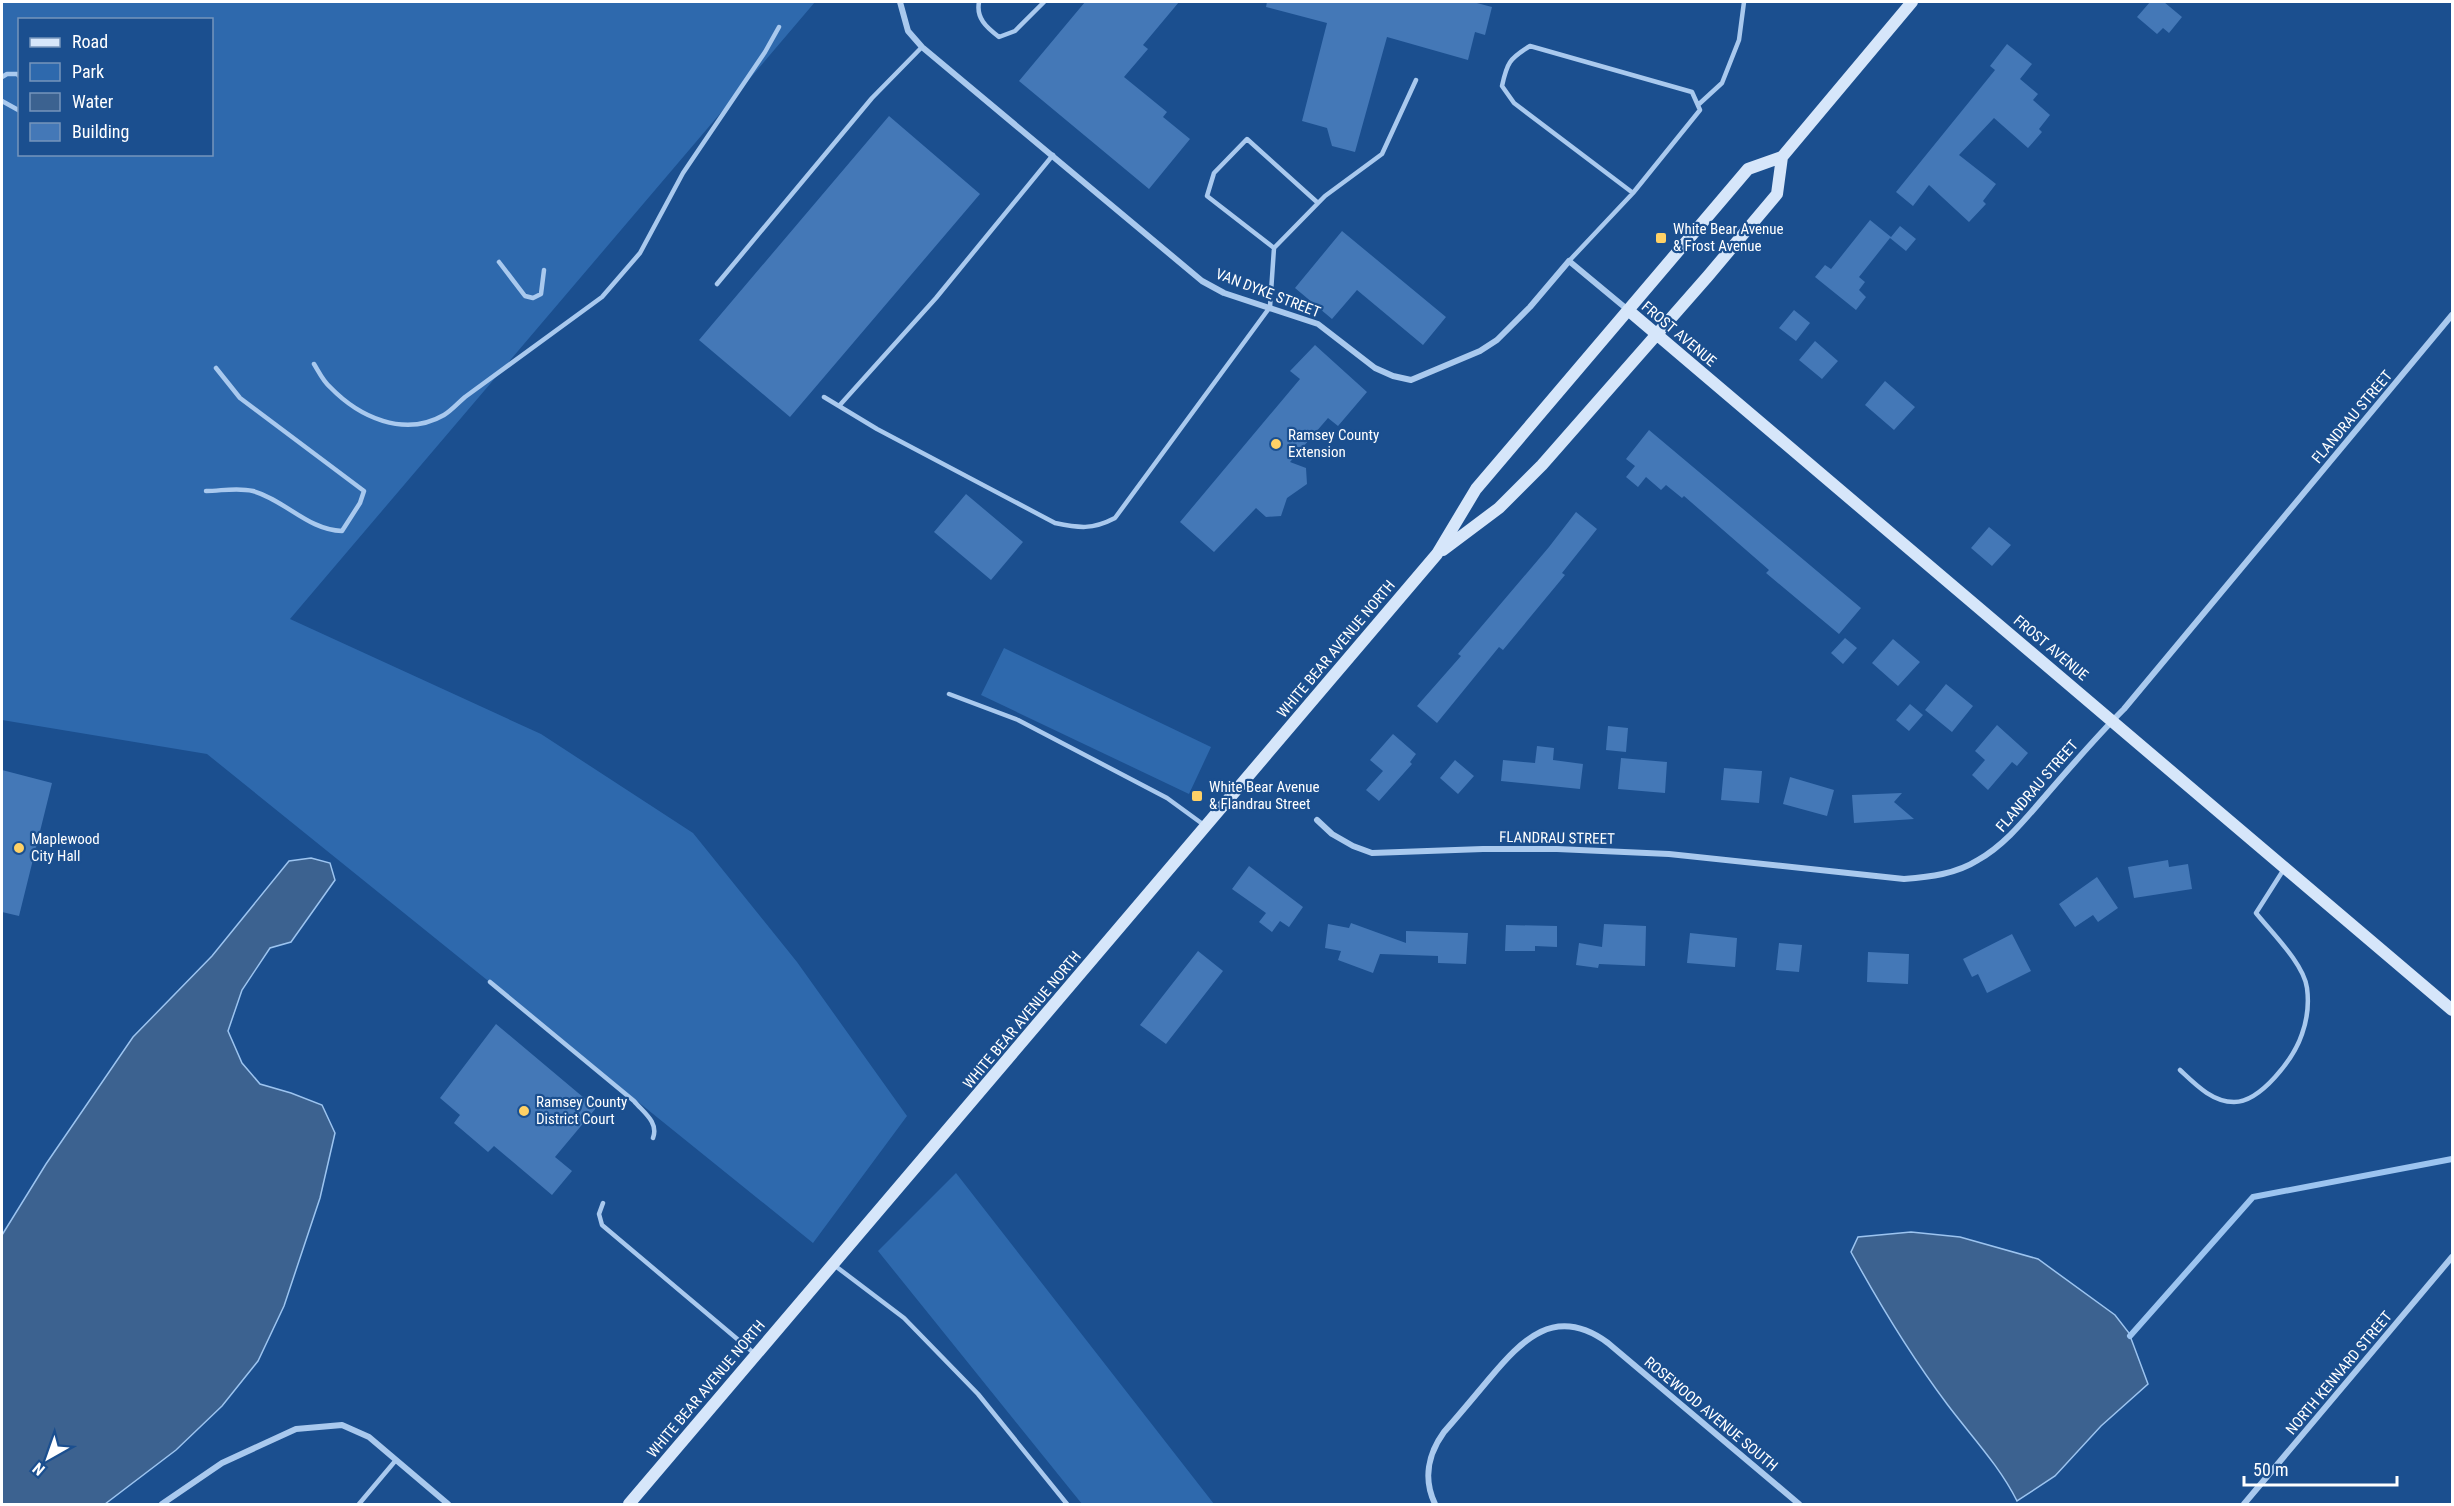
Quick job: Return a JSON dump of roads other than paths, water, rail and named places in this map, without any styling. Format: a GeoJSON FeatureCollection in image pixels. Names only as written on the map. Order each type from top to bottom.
{"type":"FeatureCollection","features":[{"type":"Feature","properties":{"kind":"main road"},"geometry":{"type":"LineString","coordinates":[[1782,157],[1912,2]]}},
{"type":"Feature","properties":{"kind":"main road","name":"WHITE BEAR AVENUE NORTH"},"geometry":{"type":"LineString","coordinates":[[629,1504],[755,1354],[834,1266],[1437,554],[1476,489],[1748,169],[1782,157],[1777,194],[1657,335],[1562,444],[1499,508],[1437,554]]}},
{"type":"Feature","properties":{"kind":"main road","name":"FROST AVENUE"},"geometry":{"type":"LineString","coordinates":[[1628,310],[2452,1010]]}},
{"type":"Feature","properties":{"kind":"street","name":"VAN DYKE STREET"},"geometry":{"type":"LineString","coordinates":[[900,2],[908,31],[922,47],[1202,281],[1216,290],[1318,324],[1375,368],[1393,376],[1411,380],[1480,351],[1497,340],[1530,307],[1569,261]]}},
{"type":"Feature","properties":{"kind":"street"},"geometry":{"type":"LineString","coordinates":[[1569,261],[1628,310]]}},
{"type":"Feature","properties":{"kind":"street","name":"FLANDRAU STREET"},"geometry":{"type":"LineString","coordinates":[[1317,820],[1332,834],[1372,853],[1557,849],[1669,854],[1904,879],[1953,872],[1998,848],[2113,720],[2452,315]]}},
{"type":"Feature","properties":{"kind":"street","name":"NORTH KENNARD STREET"},"geometry":{"type":"LineString","coordinates":[[2244,1504],[2452,1257]]}},
{"type":"Feature","properties":{"kind":"street","name":"ROSEWOOD AVENUE SOUTH"},"geometry":{"type":"LineString","coordinates":[[1435,1504],[1428,1479],[1430,1460],[1436,1443],[1514,1350],[1527,1338],[1544,1330],[1564,1327],[1583,1329],[1608,1343],[1799,1504]]}},
{"type":"Feature","properties":{"kind":"street"},"geometry":{"type":"LineString","coordinates":[[162,1504],[222,1463],[296,1429],[342,1425],[369,1437],[448,1504]]}},
{"type":"Feature","properties":{"kind":"lane"},"geometry":{"type":"LineString","coordinates":[[979,2],[977,11],[985,26],[999,37],[1015,31],[1044,2]]}},
{"type":"Feature","properties":{"kind":"lane"},"geometry":{"type":"LineString","coordinates":[[1698,105],[1722,83],[1739,40],[1744,2]]}},
{"type":"Feature","properties":{"kind":"lane"},"geometry":{"type":"LineString","coordinates":[[314,364],[329,387],[352,406],[376,419],[398,425],[422,424],[444,415],[465,397],[602,297],[640,254],[683,173],[765,52],[779,27]]}},
{"type":"Feature","properties":{"kind":"lane"},"geometry":{"type":"LineString","coordinates":[[1569,261],[1633,193],[1700,110],[1692,92],[1530,46],[1506,66],[1502,86],[1514,103],[1633,193]]}},
{"type":"Feature","properties":{"kind":"lane"},"geometry":{"type":"LineString","coordinates":[[717,284],[872,98],[922,47]]}},
{"type":"Feature","properties":{"kind":"lane"},"geometry":{"type":"LineString","coordinates":[[2,77],[7,74],[18,75]]}},
{"type":"Feature","properties":{"kind":"lane"},"geometry":{"type":"LineString","coordinates":[[824,397],[1054,523],[1084,528],[1100,525],[1115,518],[1270,307],[1274,248],[1318,203],[1382,154],[1416,80]]}},
{"type":"Feature","properties":{"kind":"lane"},"geometry":{"type":"LineString","coordinates":[[2,101],[18,110]]}},
{"type":"Feature","properties":{"kind":"lane"},"geometry":{"type":"LineString","coordinates":[[1274,248],[1207,196],[1214,173],[1247,139],[1318,203]]}},
{"type":"Feature","properties":{"kind":"lane"},"geometry":{"type":"LineString","coordinates":[[839,406],[936,298],[1053,155]]}},
{"type":"Feature","properties":{"kind":"lane"},"geometry":{"type":"LineString","coordinates":[[499,262],[525,296],[533,298],[541,294],[544,270]]}},
{"type":"Feature","properties":{"kind":"lane"},"geometry":{"type":"LineString","coordinates":[[206,491],[235,489],[253,491],[327,531],[342,531],[355,512],[364,491],[240,398],[216,368]]}},
{"type":"Feature","properties":{"kind":"lane"},"geometry":{"type":"LineString","coordinates":[[949,694],[1018,720],[1167,798],[1206,826]]}},
{"type":"Feature","properties":{"kind":"lane"},"geometry":{"type":"LineString","coordinates":[[2180,1070],[2215,1099],[2234,1102],[2250,1098],[2270,1082],[2287,1062],[2302,1035],[2307,1012],[2307,987],[2300,967],[2256,913],[2285,867]]}},
{"type":"Feature","properties":{"kind":"lane"},"geometry":{"type":"LineString","coordinates":[[490,982],[634,1101],[652,1121],[655,1129],[653,1138]]}},
{"type":"Feature","properties":{"kind":"lane"},"geometry":{"type":"LineString","coordinates":[[603,1203],[599,1215],[602,1225],[755,1354]]}},
{"type":"Feature","properties":{"kind":"lane"},"geometry":{"type":"LineString","coordinates":[[834,1266],[904,1318],[978,1394],[1066,1504]]}},
{"type":"Feature","properties":{"kind":"lane"},"geometry":{"type":"LineString","coordinates":[[359,1504],[396,1460]]}},
{"type":"Feature","properties":{"kind":"water"},"geometry":{"type":"Polygon","coordinates":[[[311,858],[330,863],[335,880],[291,942],[270,948],[242,990],[228,1031],[242,1063],[260,1084],[322,1105],[335,1133],[320,1198],[284,1306],[258,1361],[222,1406],[176,1450],[105,1504],[2,1504],[2,1235],[46,1164],[133,1037],[212,956],[289,861],[311,858]]]}},
{"type":"Feature","properties":{"kind":"water"},"geometry":{"type":"Polygon","coordinates":[[[1911,1232],[1960,1237],[2038,1259],[2115,1315],[2129,1333],[2148,1384],[2101,1426],[2055,1476],[2017,1501],[1993,1463],[1921,1367],[1851,1252],[1858,1237],[1911,1232]]]}},
{"type":"Feature","properties":{"kind":"waterway"},"geometry":{"type":"LineString","coordinates":[[2130,1336],[2253,1197],[2452,1159]]}},
{"type":"Feature","properties":{"kind":"place","name":"White Bear Avenue & Frost Avenue"},"geometry":{"type":"Point","coordinates":[1661,238]}},
{"type":"Feature","properties":{"kind":"place","name":"Ramsey County Extension"},"geometry":{"type":"Point","coordinates":[1276,444]}},
{"type":"Feature","properties":{"kind":"place","name":"White Bear Avenue & Flandrau Street"},"geometry":{"type":"Point","coordinates":[1197,796]}},
{"type":"Feature","properties":{"kind":"place","name":"Maplewood City Hall"},"geometry":{"type":"Point","coordinates":[19,848]}},
{"type":"Feature","properties":{"kind":"place","name":"Ramsey County District Court"},"geometry":{"type":"Point","coordinates":[524,1111]}}]}
